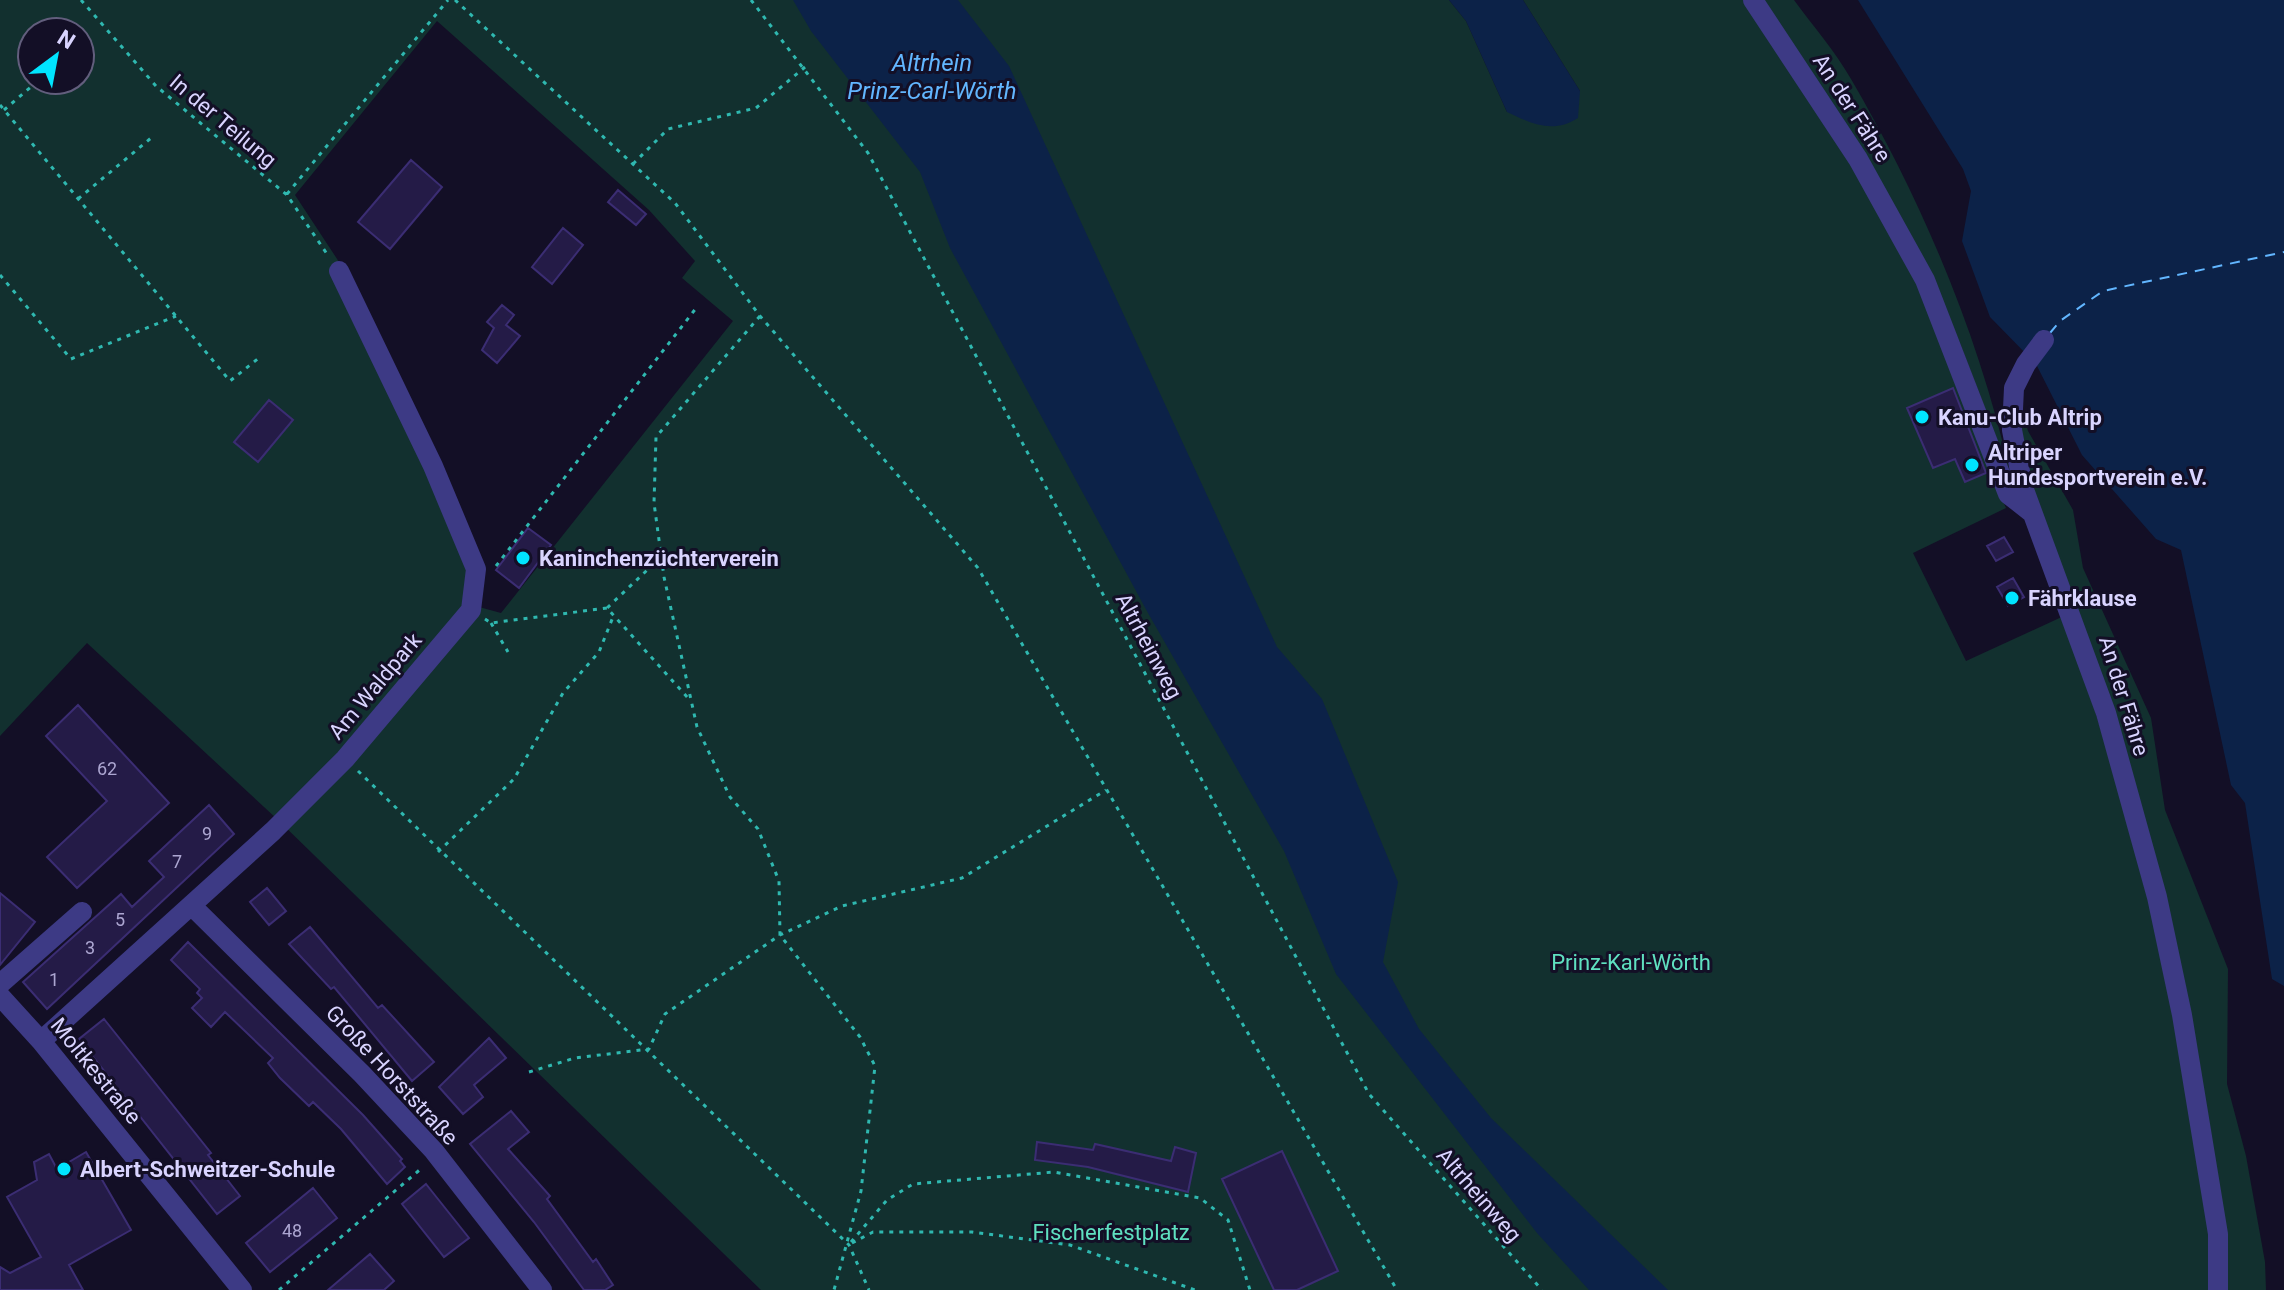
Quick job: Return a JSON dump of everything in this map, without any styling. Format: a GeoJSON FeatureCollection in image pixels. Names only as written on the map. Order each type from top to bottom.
{"type":"FeatureCollection","features":[{"type":"Feature","properties":{"kind":"street","name":"An der Fähre"},"geometry":{"type":"LineString","coordinates":[[1753,0],[1858,159],[1925,280],[2008,494],[2034,515],[2106,713],[2157,897],[2182,1015],[2216,1218],[2218,1290]]}},
{"type":"Feature","properties":{"kind":"street"},"geometry":{"type":"LineString","coordinates":[[339,271],[433,466],[476,569],[472,603]]}},
{"type":"Feature","properties":{"kind":"street"},"geometry":{"type":"LineString","coordinates":[[2034,515],[2023,487],[2012,430],[2014,388],[2026,364],[2044,340]]}},
{"type":"Feature","properties":{"kind":"street","name":"Am Waldpark"},"geometry":{"type":"LineString","coordinates":[[41,1041],[273,831],[345,759],[472,603]]}},
{"type":"Feature","properties":{"kind":"street","name":"Große Horststraße"},"geometry":{"type":"LineString","coordinates":[[192,906],[362,1074],[434,1151],[542,1290]]}},
{"type":"Feature","properties":{"kind":"street"},"geometry":{"type":"LineString","coordinates":[[0,984],[82,912]]}},
{"type":"Feature","properties":{"kind":"street","name":"Moltkestraße"},"geometry":{"type":"LineString","coordinates":[[0,996],[41,1041],[242,1290]]}},
{"type":"Feature","properties":{"kind":"path","name":"In der Teilung"},"geometry":{"type":"LineString","coordinates":[[81,0],[156,86],[287,195],[339,271]]}},
{"type":"Feature","properties":{"kind":"path"},"geometry":{"type":"LineString","coordinates":[[287,195],[448,0]]}},
{"type":"Feature","properties":{"kind":"path"},"geometry":{"type":"LineString","coordinates":[[455,0],[675,203],[760,316],[978,568],[1397,1290]]}},
{"type":"Feature","properties":{"kind":"path","name":"Altrheinweg"},"geometry":{"type":"LineString","coordinates":[[751,0],[868,153],[1369,1094],[1542,1290]]}},
{"type":"Feature","properties":{"kind":"path"},"geometry":{"type":"LineString","coordinates":[[633,164],[668,129],[756,108],[805,67]]}},
{"type":"Feature","properties":{"kind":"path"},"geometry":{"type":"LineString","coordinates":[[4,110],[20,96]]}},
{"type":"Feature","properties":{"kind":"path"},"geometry":{"type":"LineString","coordinates":[[0,105],[230,381],[260,357]]}},
{"type":"Feature","properties":{"kind":"path"},"geometry":{"type":"LineString","coordinates":[[78,199],[151,138]]}},
{"type":"Feature","properties":{"kind":"path"},"geometry":{"type":"LineString","coordinates":[[0,275],[71,359],[176,316]]}},
{"type":"Feature","properties":{"kind":"path"},"geometry":{"type":"LineString","coordinates":[[508,652],[491,623],[472,603],[697,307]]}},
{"type":"Feature","properties":{"kind":"path"},"geometry":{"type":"LineString","coordinates":[[760,316],[656,437],[654,503],[661,557],[697,727],[730,797],[758,829],[779,881],[780,935],[860,1037],[875,1066],[861,1191],[849,1245],[834,1290]]}},
{"type":"Feature","properties":{"kind":"path"},"geometry":{"type":"LineString","coordinates":[[491,623],[607,608],[661,557]]}},
{"type":"Feature","properties":{"kind":"path"},"geometry":{"type":"LineString","coordinates":[[607,608],[691,701]]}},
{"type":"Feature","properties":{"kind":"path"},"geometry":{"type":"LineString","coordinates":[[438,852],[514,779],[563,693],[599,652],[613,617]]}},
{"type":"Feature","properties":{"kind":"path"},"geometry":{"type":"LineString","coordinates":[[345,759],[849,1245],[869,1290]]}},
{"type":"Feature","properties":{"kind":"path"},"geometry":{"type":"LineString","coordinates":[[649,1049],[665,1014],[780,935],[842,906],[962,878],[1106,790]]}},
{"type":"Feature","properties":{"kind":"path"},"geometry":{"type":"LineString","coordinates":[[529,1072],[575,1058],[649,1049]]}},
{"type":"Feature","properties":{"kind":"path"},"geometry":{"type":"LineString","coordinates":[[279,1290],[421,1169],[434,1151]]}},
{"type":"Feature","properties":{"kind":"path"},"geometry":{"type":"LineString","coordinates":[[849,1245],[887,1200],[913,1184],[1054,1172],[1200,1198],[1228,1220],[1250,1290]]}},
{"type":"Feature","properties":{"kind":"path"},"geometry":{"type":"LineString","coordinates":[[849,1245],[873,1232],[972,1232],[1070,1245],[1195,1290]]}},
{"type":"Feature","properties":{"kind":"green space"},"geometry":{"type":"Polygon","coordinates":[[[0,0],[1449,0],[1466,21],[1507,112],[1580,91],[1523,0],[1794,0],[1851,79],[1924,221],[1965,320],[2010,473],[1959,341],[1980,448],[2006,508],[1913,553],[1966,661],[2066,615],[2152,899],[2213,1235],[2213,1290],[761,1290],[277,819],[87,643],[0,736],[0,0]],[[437,21],[295,195],[343,268],[467,569],[468,604],[501,613],[733,321],[682,278],[695,261],[649,210],[437,21]]]}},
{"type":"Feature","properties":{"kind":"green space"},"geometry":{"type":"Polygon","coordinates":[[[2022,408],[2028,431],[2073,510],[2083,568],[2151,718],[2165,810],[2228,969],[2227,1084],[2246,1156],[2265,1262],[2266,1290],[2225,1290],[2184,989],[2030,485],[2022,450],[2022,408]]]}},
{"type":"Feature","properties":{"kind":"water","name":"Altrhein Prinz-Carl-Wörth"},"geometry":{"type":"Polygon","coordinates":[[[793,0],[958,0],[1009,66],[1277,647],[1322,699],[1398,882],[1383,962],[1419,1029],[1491,1118],[1668,1290],[1589,1290],[1537,1233],[1336,974],[1284,851],[1148,613],[950,248],[920,172],[811,31],[793,0]]]}},
{"type":"Feature","properties":{"kind":"water"},"geometry":{"type":"Polygon","coordinates":[[[1449,0],[1523,0],[1580,91],[1578,118],[1560,126],[1542,126],[1507,112],[1466,21],[1449,0]]]}},
{"type":"Feature","properties":{"kind":"water"},"geometry":{"type":"Polygon","coordinates":[[[1858,0],[2284,0],[2284,986],[2272,979],[2245,803],[2231,785],[2181,550],[2156,539],[2082,455],[2036,364],[1990,317],[1962,241],[1971,191],[1963,169],[1858,0]]]}},
{"type":"Feature","properties":{"kind":"building"},"geometry":{"type":"Polygon","coordinates":[[[411,160],[442,187],[390,249],[358,222],[411,160]]]}},
{"type":"Feature","properties":{"kind":"building"},"geometry":{"type":"Polygon","coordinates":[[[618,190],[646,214],[636,225],[608,202],[618,190]]]}},
{"type":"Feature","properties":{"kind":"building"},"geometry":{"type":"Polygon","coordinates":[[[563,228],[583,245],[552,284],[532,267],[563,228]]]}},
{"type":"Feature","properties":{"kind":"building"},"geometry":{"type":"Polygon","coordinates":[[[502,305],[514,315],[506,325],[520,336],[497,363],[482,350],[494,328],[487,322],[502,305]]]}},
{"type":"Feature","properties":{"kind":"building"},"geometry":{"type":"Polygon","coordinates":[[[1953,388],[1986,473],[1965,482],[1955,459],[1933,468],[1907,408],[1953,388]]]}},
{"type":"Feature","properties":{"kind":"building"},"geometry":{"type":"Polygon","coordinates":[[[269,400],[293,420],[258,462],[234,442],[269,400]]]}},
{"type":"Feature","properties":{"kind":"building","name":"Kaninchenzüchterverein"},"geometry":{"type":"Polygon","coordinates":[[[528,528],[551,545],[519,588],[496,570],[528,528]]]}},
{"type":"Feature","properties":{"kind":"building"},"geometry":{"type":"Polygon","coordinates":[[[2004,537],[2013,552],[1996,561],[1987,546],[2004,537]]]}},
{"type":"Feature","properties":{"kind":"building","name":"Fährklause"},"geometry":{"type":"Polygon","coordinates":[[[2013,578],[2024,597],[2008,606],[1997,587],[2013,578]]]}},
{"type":"Feature","properties":{"kind":"building"},"geometry":{"type":"Polygon","coordinates":[[[78,705],[169,803],[77,888],[47,857],[107,801],[46,736],[78,705]]]}},
{"type":"Feature","properties":{"kind":"building"},"geometry":{"type":"Polygon","coordinates":[[[209,805],[234,834],[47,1009],[23,982],[121,894],[132,907],[164,877],[149,861],[209,805]]]}},
{"type":"Feature","properties":{"kind":"building"},"geometry":{"type":"Polygon","coordinates":[[[267,888],[286,911],[269,925],[250,902],[267,888]]]}},
{"type":"Feature","properties":{"kind":"building"},"geometry":{"type":"Polygon","coordinates":[[[0,893],[35,922],[0,965],[0,893]]]}},
{"type":"Feature","properties":{"kind":"building"},"geometry":{"type":"Polygon","coordinates":[[[310,927],[378,1008],[382,1005],[434,1062],[412,1081],[334,987],[331,989],[289,944],[310,927]]]}},
{"type":"Feature","properties":{"kind":"building"},"geometry":{"type":"Polygon","coordinates":[[[188,942],[363,1115],[402,1159],[400,1161],[405,1167],[387,1184],[341,1129],[313,1102],[309,1106],[280,1078],[268,1063],[273,1058],[225,1012],[211,1027],[192,1008],[202,998],[197,993],[200,989],[171,960],[188,942]]]}},
{"type":"Feature","properties":{"kind":"building"},"geometry":{"type":"Polygon","coordinates":[[[104,1019],[211,1153],[208,1155],[240,1196],[217,1214],[79,1039],[104,1019]]]}},
{"type":"Feature","properties":{"kind":"building"},"geometry":{"type":"Polygon","coordinates":[[[489,1038],[506,1058],[474,1085],[483,1097],[463,1114],[439,1087],[489,1038]]]}},
{"type":"Feature","properties":{"kind":"building"},"geometry":{"type":"Polygon","coordinates":[[[511,1111],[529,1132],[508,1149],[550,1196],[547,1199],[593,1262],[596,1259],[613,1285],[605,1290],[584,1290],[534,1222],[470,1144],[511,1111]]]}},
{"type":"Feature","properties":{"kind":"building"},"geometry":{"type":"Polygon","coordinates":[[[1037,1142],[1093,1150],[1095,1144],[1171,1161],[1175,1147],[1196,1153],[1188,1192],[1088,1167],[1035,1160],[1037,1142]]]}},
{"type":"Feature","properties":{"kind":"building"},"geometry":{"type":"Polygon","coordinates":[[[1282,1151],[1338,1271],[1297,1290],[1274,1290],[1222,1179],[1282,1151]]]}},
{"type":"Feature","properties":{"kind":"building"},"geometry":{"type":"Polygon","coordinates":[[[86,1152],[131,1230],[69,1265],[83,1290],[0,1290],[0,1267],[10,1273],[41,1257],[7,1197],[37,1180],[34,1162],[49,1154],[57,1169],[86,1152]]]}},
{"type":"Feature","properties":{"kind":"building"},"geometry":{"type":"Polygon","coordinates":[[[426,1184],[469,1238],[444,1257],[402,1204],[426,1184]]]}},
{"type":"Feature","properties":{"kind":"building"},"geometry":{"type":"Polygon","coordinates":[[[313,1188],[337,1218],[270,1272],[246,1243],[313,1188]]]}},
{"type":"Feature","properties":{"kind":"building"},"geometry":{"type":"Polygon","coordinates":[[[370,1254],[394,1281],[384,1290],[328,1290],[370,1254]]]}},
{"type":"Feature","properties":{"kind":"ferry route"},"geometry":{"type":"LineString","coordinates":[[2050,333],[2060,321],[2103,291],[2284,252]]}},
{"type":"Feature","properties":{"kind":"place","name":"Kanu-Club Altrip"},"geometry":{"type":"Point","coordinates":[1922,417]}},
{"type":"Feature","properties":{"kind":"place","name":"Altriper Hundesportverein e.V."},"geometry":{"type":"Point","coordinates":[1972,465]}},
{"type":"Feature","properties":{"kind":"place","name":"Kaninchenzüchterverein"},"geometry":{"type":"Point","coordinates":[523,558]}},
{"type":"Feature","properties":{"kind":"place","name":"Fährklause"},"geometry":{"type":"Point","coordinates":[2012,598]}},
{"type":"Feature","properties":{"kind":"place","name":"Albert-Schweitzer-Schule"},"geometry":{"type":"Point","coordinates":[64,1169]}},
{"type":"Feature","properties":{"kind":"park label","name":"Prinz-Karl-Wörth"},"geometry":{"type":"Point","coordinates":[1631,962]}},
{"type":"Feature","properties":{"kind":"park label","name":"Fischerfestplatz"},"geometry":{"type":"Point","coordinates":[1111,1232]}}]}
